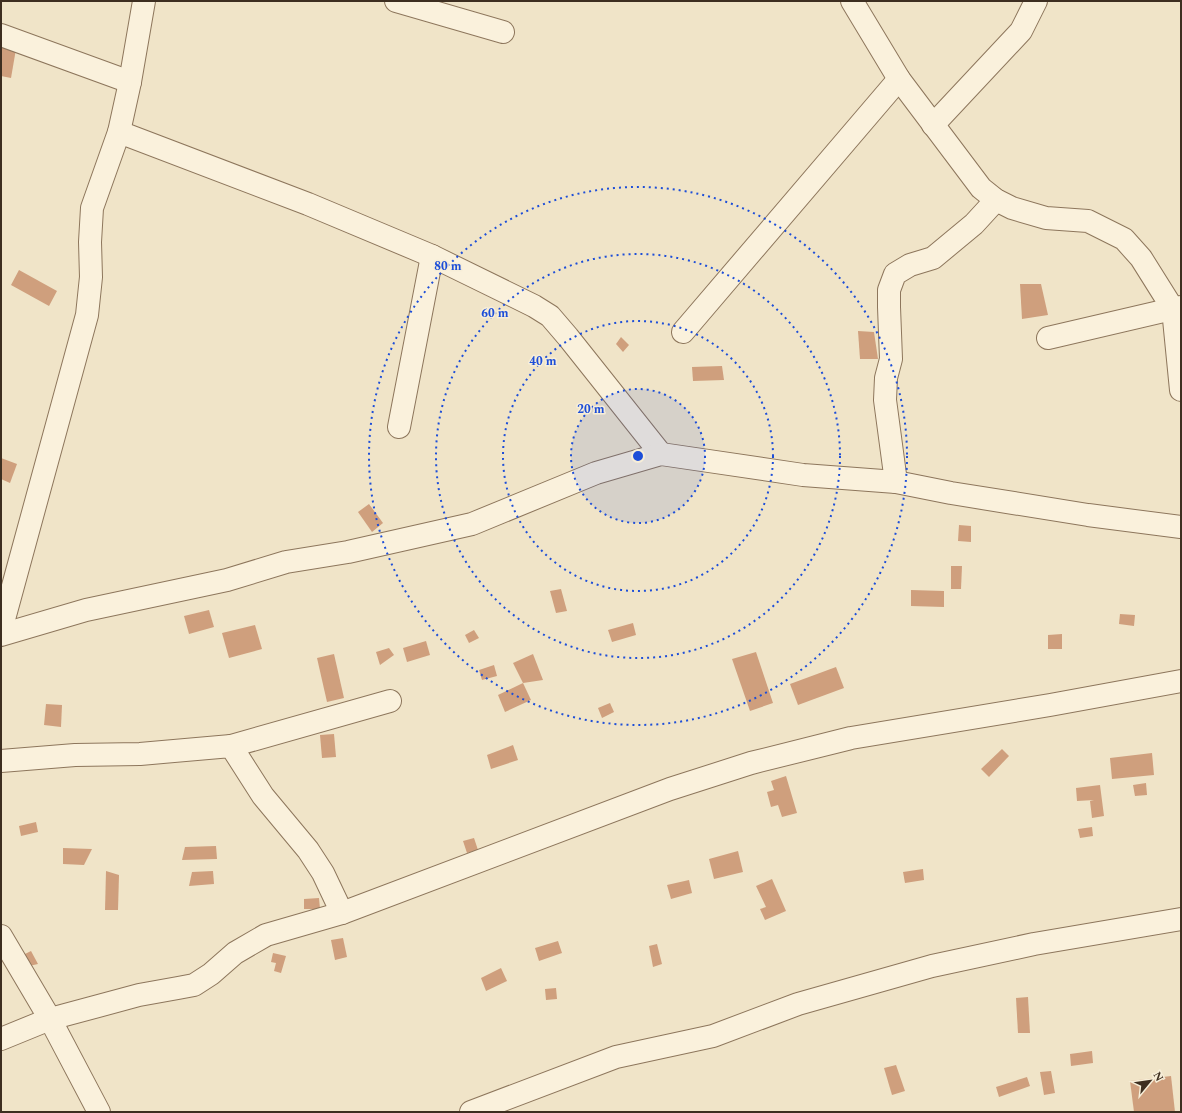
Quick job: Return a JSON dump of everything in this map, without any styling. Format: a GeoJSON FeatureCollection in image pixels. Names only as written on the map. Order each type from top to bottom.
{"type":"FeatureCollection","features":[{"type":"Feature","properties":{"kind":"street"},"geometry":{"type":"LineString","coordinates":[[1,630],[87,315],[91,277],[90,242],[92,208],[119,132],[130,82],[144,1]]}},
{"type":"Feature","properties":{"kind":"street"},"geometry":{"type":"LineString","coordinates":[[396,1],[503,32]]}},
{"type":"Feature","properties":{"kind":"street"},"geometry":{"type":"LineString","coordinates":[[852,1],[899,79],[981,188],[996,200],[1012,208],[1046,218],[1088,222],[1124,239],[1142,258],[1177,308],[1181,390]]}},
{"type":"Feature","properties":{"kind":"street"},"geometry":{"type":"LineString","coordinates":[[933,125],[1021,31],[1036,1]]}},
{"type":"Feature","properties":{"kind":"street"},"geometry":{"type":"LineString","coordinates":[[1,34],[130,82]]}},
{"type":"Feature","properties":{"kind":"street"},"geometry":{"type":"LineString","coordinates":[[682,332],[899,79]]}},
{"type":"Feature","properties":{"kind":"street"},"geometry":{"type":"LineString","coordinates":[[119,132],[308,204],[432,256],[534,306],[550,316],[661,454]]}},
{"type":"Feature","properties":{"kind":"street"},"geometry":{"type":"LineString","coordinates":[[896,482],[885,400],[886,378],[891,359],[889,290],[895,274],[910,265],[932,258],[974,224],[996,200]]}},
{"type":"Feature","properties":{"kind":"street"},"geometry":{"type":"LineString","coordinates":[[399,427],[432,256]]}},
{"type":"Feature","properties":{"kind":"street"},"geometry":{"type":"LineString","coordinates":[[1048,338],[1177,308]]}},
{"type":"Feature","properties":{"kind":"street"},"geometry":{"type":"LineString","coordinates":[[1,635],[86,610],[227,580],[286,562],[348,552],[472,524],[596,473],[661,454],[803,475],[896,482],[951,493],[1088,516],[1181,527]]}},
{"type":"Feature","properties":{"kind":"street"},"geometry":{"type":"LineString","coordinates":[[1,1039],[50,1019],[139,995],[194,985],[211,974],[235,953],[266,935],[342,913],[670,789],[751,763],[851,738],[1042,707],[1181,681]]}},
{"type":"Feature","properties":{"kind":"street"},"geometry":{"type":"LineString","coordinates":[[1,761],[75,755],[140,754],[231,746],[390,701]]}},
{"type":"Feature","properties":{"kind":"street"},"geometry":{"type":"LineString","coordinates":[[231,746],[263,796],[308,850],[323,874],[342,913]]}},
{"type":"Feature","properties":{"kind":"street"},"geometry":{"type":"LineString","coordinates":[[471,1112],[616,1057],[713,1036],[798,1004],[932,966],[1034,944],[1181,919]]}},
{"type":"Feature","properties":{"kind":"street"},"geometry":{"type":"LineString","coordinates":[[1,936],[50,1019],[99,1112]]}},
{"type":"Feature","properties":{"kind":"building"},"geometry":{"type":"Polygon","coordinates":[[[1,46],[16,49],[11,78],[1,76],[1,46]]]}},
{"type":"Feature","properties":{"kind":"building"},"geometry":{"type":"Polygon","coordinates":[[[19,270],[57,291],[49,306],[11,285],[19,270]]]}},
{"type":"Feature","properties":{"kind":"building"},"geometry":{"type":"Polygon","coordinates":[[[1020,284],[1041,284],[1048,315],[1022,319],[1020,284]]]}},
{"type":"Feature","properties":{"kind":"building"},"geometry":{"type":"Polygon","coordinates":[[[858,331],[874,332],[878,359],[860,359],[858,331]]]}},
{"type":"Feature","properties":{"kind":"building"},"geometry":{"type":"Polygon","coordinates":[[[621,337],[629,345],[623,352],[616,344],[621,337]]]}},
{"type":"Feature","properties":{"kind":"building"},"geometry":{"type":"Polygon","coordinates":[[[722,366],[724,380],[693,381],[692,367],[722,366]]]}},
{"type":"Feature","properties":{"kind":"building"},"geometry":{"type":"Polygon","coordinates":[[[1,458],[17,464],[10,483],[1,479],[1,458]]]}},
{"type":"Feature","properties":{"kind":"building"},"geometry":{"type":"Polygon","coordinates":[[[369,504],[383,523],[372,532],[358,512],[369,504]]]}},
{"type":"Feature","properties":{"kind":"building"},"geometry":{"type":"Polygon","coordinates":[[[959,525],[971,526],[971,542],[958,541],[959,525]]]}},
{"type":"Feature","properties":{"kind":"building"},"geometry":{"type":"Polygon","coordinates":[[[951,566],[962,566],[961,589],[951,589],[951,566]]]}},
{"type":"Feature","properties":{"kind":"building"},"geometry":{"type":"Polygon","coordinates":[[[561,589],[567,611],[556,613],[550,591],[561,589]]]}},
{"type":"Feature","properties":{"kind":"building"},"geometry":{"type":"Polygon","coordinates":[[[911,590],[944,591],[944,607],[911,606],[911,590]]]}},
{"type":"Feature","properties":{"kind":"building"},"geometry":{"type":"Polygon","coordinates":[[[209,610],[214,627],[189,634],[184,616],[209,610]]]}},
{"type":"Feature","properties":{"kind":"building"},"geometry":{"type":"Polygon","coordinates":[[[1120,614],[1135,615],[1134,626],[1119,624],[1120,614]]]}},
{"type":"Feature","properties":{"kind":"building"},"geometry":{"type":"Polygon","coordinates":[[[633,623],[636,635],[612,642],[608,630],[633,623]]]}},
{"type":"Feature","properties":{"kind":"building"},"geometry":{"type":"Polygon","coordinates":[[[255,625],[262,649],[229,658],[222,633],[255,625]]]}},
{"type":"Feature","properties":{"kind":"building"},"geometry":{"type":"Polygon","coordinates":[[[474,630],[479,638],[469,643],[465,635],[474,630]]]}},
{"type":"Feature","properties":{"kind":"building"},"geometry":{"type":"Polygon","coordinates":[[[1062,634],[1062,649],[1048,649],[1048,635],[1062,634]]]}},
{"type":"Feature","properties":{"kind":"building"},"geometry":{"type":"Polygon","coordinates":[[[426,641],[430,655],[407,662],[403,648],[426,641]]]}},
{"type":"Feature","properties":{"kind":"building"},"geometry":{"type":"Polygon","coordinates":[[[389,648],[394,655],[380,665],[376,652],[389,648]]]}},
{"type":"Feature","properties":{"kind":"building"},"geometry":{"type":"Polygon","coordinates":[[[756,652],[773,703],[750,711],[732,659],[756,652]]]}},
{"type":"Feature","properties":{"kind":"building"},"geometry":{"type":"Polygon","coordinates":[[[334,654],[344,698],[327,702],[317,658],[334,654]]]}},
{"type":"Feature","properties":{"kind":"building"},"geometry":{"type":"Polygon","coordinates":[[[533,654],[543,680],[523,683],[513,663],[533,654]]]}},
{"type":"Feature","properties":{"kind":"building"},"geometry":{"type":"Polygon","coordinates":[[[494,665],[497,676],[482,680],[479,670],[494,665]]]}},
{"type":"Feature","properties":{"kind":"building"},"geometry":{"type":"Polygon","coordinates":[[[836,667],[844,688],[798,705],[790,684],[836,667]]]}},
{"type":"Feature","properties":{"kind":"building"},"geometry":{"type":"Polygon","coordinates":[[[523,683],[531,700],[505,712],[498,695],[523,683]]]}},
{"type":"Feature","properties":{"kind":"building"},"geometry":{"type":"Polygon","coordinates":[[[610,703],[614,712],[602,718],[598,708],[610,703]]]}},
{"type":"Feature","properties":{"kind":"building"},"geometry":{"type":"Polygon","coordinates":[[[46,704],[62,705],[61,727],[44,725],[46,704]]]}},
{"type":"Feature","properties":{"kind":"building"},"geometry":{"type":"Polygon","coordinates":[[[334,734],[336,757],[322,758],[320,735],[334,734]]]}},
{"type":"Feature","properties":{"kind":"building"},"geometry":{"type":"Polygon","coordinates":[[[513,745],[518,760],[491,769],[487,755],[513,745]]]}},
{"type":"Feature","properties":{"kind":"building"},"geometry":{"type":"Polygon","coordinates":[[[1002,749],[1009,756],[989,777],[981,769],[1002,749]]]}},
{"type":"Feature","properties":{"kind":"building"},"geometry":{"type":"Polygon","coordinates":[[[1152,753],[1154,775],[1112,779],[1110,758],[1152,753]]]}},
{"type":"Feature","properties":{"kind":"building"},"geometry":{"type":"Polygon","coordinates":[[[786,776],[797,813],[782,817],[778,805],[771,807],[767,792],[774,790],[771,781],[786,776]]]}},
{"type":"Feature","properties":{"kind":"building"},"geometry":{"type":"Polygon","coordinates":[[[1146,783],[1147,795],[1135,796],[1133,785],[1146,783]]]}},
{"type":"Feature","properties":{"kind":"building"},"geometry":{"type":"Polygon","coordinates":[[[1100,785],[1104,816],[1092,818],[1090,801],[1094,800],[1077,801],[1076,788],[1100,785]]]}},
{"type":"Feature","properties":{"kind":"building"},"geometry":{"type":"Polygon","coordinates":[[[36,822],[38,832],[21,836],[19,826],[36,822]]]}},
{"type":"Feature","properties":{"kind":"building"},"geometry":{"type":"Polygon","coordinates":[[[1092,827],[1093,836],[1080,838],[1078,829],[1092,827]]]}},
{"type":"Feature","properties":{"kind":"building"},"geometry":{"type":"Polygon","coordinates":[[[474,838],[478,850],[467,853],[463,841],[474,838]]]}},
{"type":"Feature","properties":{"kind":"building"},"geometry":{"type":"Polygon","coordinates":[[[216,846],[217,859],[182,860],[185,847],[216,846]]]}},
{"type":"Feature","properties":{"kind":"building"},"geometry":{"type":"Polygon","coordinates":[[[63,848],[92,849],[84,865],[63,864],[63,848]]]}},
{"type":"Feature","properties":{"kind":"building"},"geometry":{"type":"Polygon","coordinates":[[[738,851],[743,872],[714,879],[709,859],[738,851]]]}},
{"type":"Feature","properties":{"kind":"building"},"geometry":{"type":"Polygon","coordinates":[[[923,869],[924,880],[905,883],[903,872],[923,869]]]}},
{"type":"Feature","properties":{"kind":"building"},"geometry":{"type":"Polygon","coordinates":[[[106,871],[119,875],[118,910],[105,910],[106,871]]]}},
{"type":"Feature","properties":{"kind":"building"},"geometry":{"type":"Polygon","coordinates":[[[213,871],[214,884],[189,886],[192,872],[213,871]]]}},
{"type":"Feature","properties":{"kind":"building"},"geometry":{"type":"Polygon","coordinates":[[[772,879],[786,911],[765,920],[760,909],[766,907],[756,886],[772,879]]]}},
{"type":"Feature","properties":{"kind":"building"},"geometry":{"type":"Polygon","coordinates":[[[689,880],[692,893],[671,899],[667,885],[689,880]]]}},
{"type":"Feature","properties":{"kind":"building"},"geometry":{"type":"Polygon","coordinates":[[[319,898],[320,909],[304,909],[304,899],[319,898]]]}},
{"type":"Feature","properties":{"kind":"building"},"geometry":{"type":"Polygon","coordinates":[[[343,938],[347,957],[335,960],[331,940],[343,938]]]}},
{"type":"Feature","properties":{"kind":"building"},"geometry":{"type":"Polygon","coordinates":[[[558,941],[562,953],[539,961],[535,948],[558,941]]]}},
{"type":"Feature","properties":{"kind":"building"},"geometry":{"type":"Polygon","coordinates":[[[657,944],[662,964],[653,967],[649,946],[657,944]]]}},
{"type":"Feature","properties":{"kind":"building"},"geometry":{"type":"Polygon","coordinates":[[[31,951],[38,964],[29,966],[23,955],[31,951]]]}},
{"type":"Feature","properties":{"kind":"building"},"geometry":{"type":"Polygon","coordinates":[[[273,953],[286,956],[281,973],[274,971],[276,963],[271,962],[273,953]]]}},
{"type":"Feature","properties":{"kind":"building"},"geometry":{"type":"Polygon","coordinates":[[[501,968],[507,981],[486,991],[481,978],[501,968]]]}},
{"type":"Feature","properties":{"kind":"building"},"geometry":{"type":"Polygon","coordinates":[[[556,988],[557,999],[546,1000],[545,989],[556,988]]]}},
{"type":"Feature","properties":{"kind":"building"},"geometry":{"type":"Polygon","coordinates":[[[1028,997],[1030,1033],[1018,1033],[1016,998],[1028,997]]]}},
{"type":"Feature","properties":{"kind":"building"},"geometry":{"type":"Polygon","coordinates":[[[1092,1051],[1093,1063],[1071,1066],[1070,1054],[1092,1051]]]}},
{"type":"Feature","properties":{"kind":"building"},"geometry":{"type":"Polygon","coordinates":[[[896,1065],[905,1091],[892,1095],[884,1068],[896,1065]]]}},
{"type":"Feature","properties":{"kind":"building"},"geometry":{"type":"Polygon","coordinates":[[[1051,1071],[1055,1093],[1044,1095],[1040,1072],[1051,1071]]]}},
{"type":"Feature","properties":{"kind":"building"},"geometry":{"type":"Polygon","coordinates":[[[1171,1076],[1175,1112],[1134,1112],[1130,1081],[1171,1076]]]}},
{"type":"Feature","properties":{"kind":"building"},"geometry":{"type":"Polygon","coordinates":[[[1027,1077],[1030,1086],[999,1097],[996,1087],[1027,1077]]]}}]}
